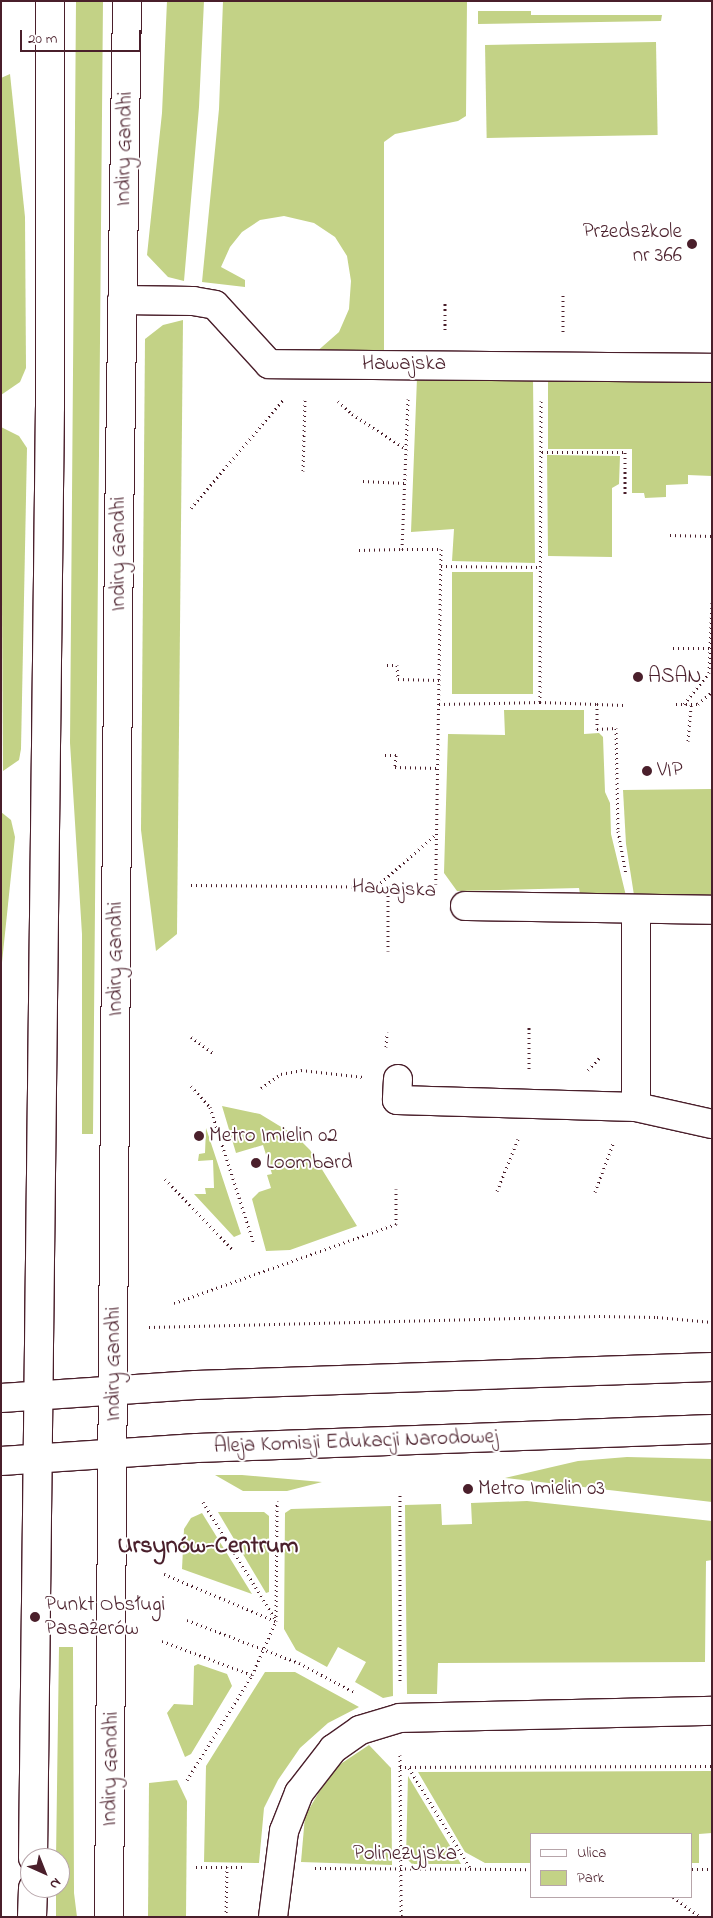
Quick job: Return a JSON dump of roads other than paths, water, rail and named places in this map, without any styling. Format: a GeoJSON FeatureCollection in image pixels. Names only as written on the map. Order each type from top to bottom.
{"type":"FeatureCollection","features":[{"type":"Feature","properties":{"kind":"street"},"geometry":{"type":"LineString","coordinates":[[33,1848],[36,1459],[50,407],[50,1]]}},
{"type":"Feature","properties":{"kind":"street","name":"Indiry Gandhi"},"geometry":{"type":"LineString","coordinates":[[109,1917],[122,300],[128,1]]}},
{"type":"Feature","properties":{"kind":"street","name":"Hawajska"},"geometry":{"type":"LineString","coordinates":[[122,300],[193,301],[215,305],[269,364],[712,368]]}},
{"type":"Feature","properties":{"kind":"street","name":"Hawajska"},"geometry":{"type":"LineString","coordinates":[[465,906],[712,910]]}},
{"type":"Feature","properties":{"kind":"street"},"geometry":{"type":"LineString","coordinates":[[636,909],[636,1108]]}},
{"type":"Feature","properties":{"kind":"street"},"geometry":{"type":"LineString","coordinates":[[398,1079],[397,1100],[541,1103],[636,1108],[712,1124]]}},
{"type":"Feature","properties":{"kind":"street"},"geometry":{"type":"LineString","coordinates":[[1,1398],[114,1390],[712,1367]]}},
{"type":"Feature","properties":{"kind":"street","name":"Aleja Komisji Edukacji Narodowej"},"geometry":{"type":"LineString","coordinates":[[1,1461],[113,1454],[712,1429]]}},
{"type":"Feature","properties":{"kind":"street"},"geometry":{"type":"LineString","coordinates":[[273,1917],[284,1831],[299,1793],[333,1749],[360,1730],[400,1718],[712,1711]]}},
{"type":"Feature","properties":{"kind":"street"},"geometry":{"type":"LineString","coordinates":[[32,1898],[32,1917]]}},
{"type":"Feature","properties":{"kind":"place","name":"Przedszkole nr 366"},"geometry":{"type":"Point","coordinates":[692,244]}},
{"type":"Feature","properties":{"kind":"place","name":"ASAN"},"geometry":{"type":"Point","coordinates":[638,677]}},
{"type":"Feature","properties":{"kind":"place","name":"VIP"},"geometry":{"type":"Point","coordinates":[647,771]}},
{"type":"Feature","properties":{"kind":"place","name":"Metro Imielin 02"},"geometry":{"type":"Point","coordinates":[199,1136]}},
{"type":"Feature","properties":{"kind":"place","name":"Loombard"},"geometry":{"type":"Point","coordinates":[256,1163]}},
{"type":"Feature","properties":{"kind":"place","name":"Metro Imielin 03"},"geometry":{"type":"Point","coordinates":[468,1489]}},
{"type":"Feature","properties":{"kind":"place","name":"Punkt Obsługi Pasażerów"},"geometry":{"type":"Point","coordinates":[35,1617]}},
{"type":"Feature","properties":{"kind":"district","name":"Ursynów-Centrum"},"geometry":{"type":"Point","coordinates":[208,1547]}}]}
